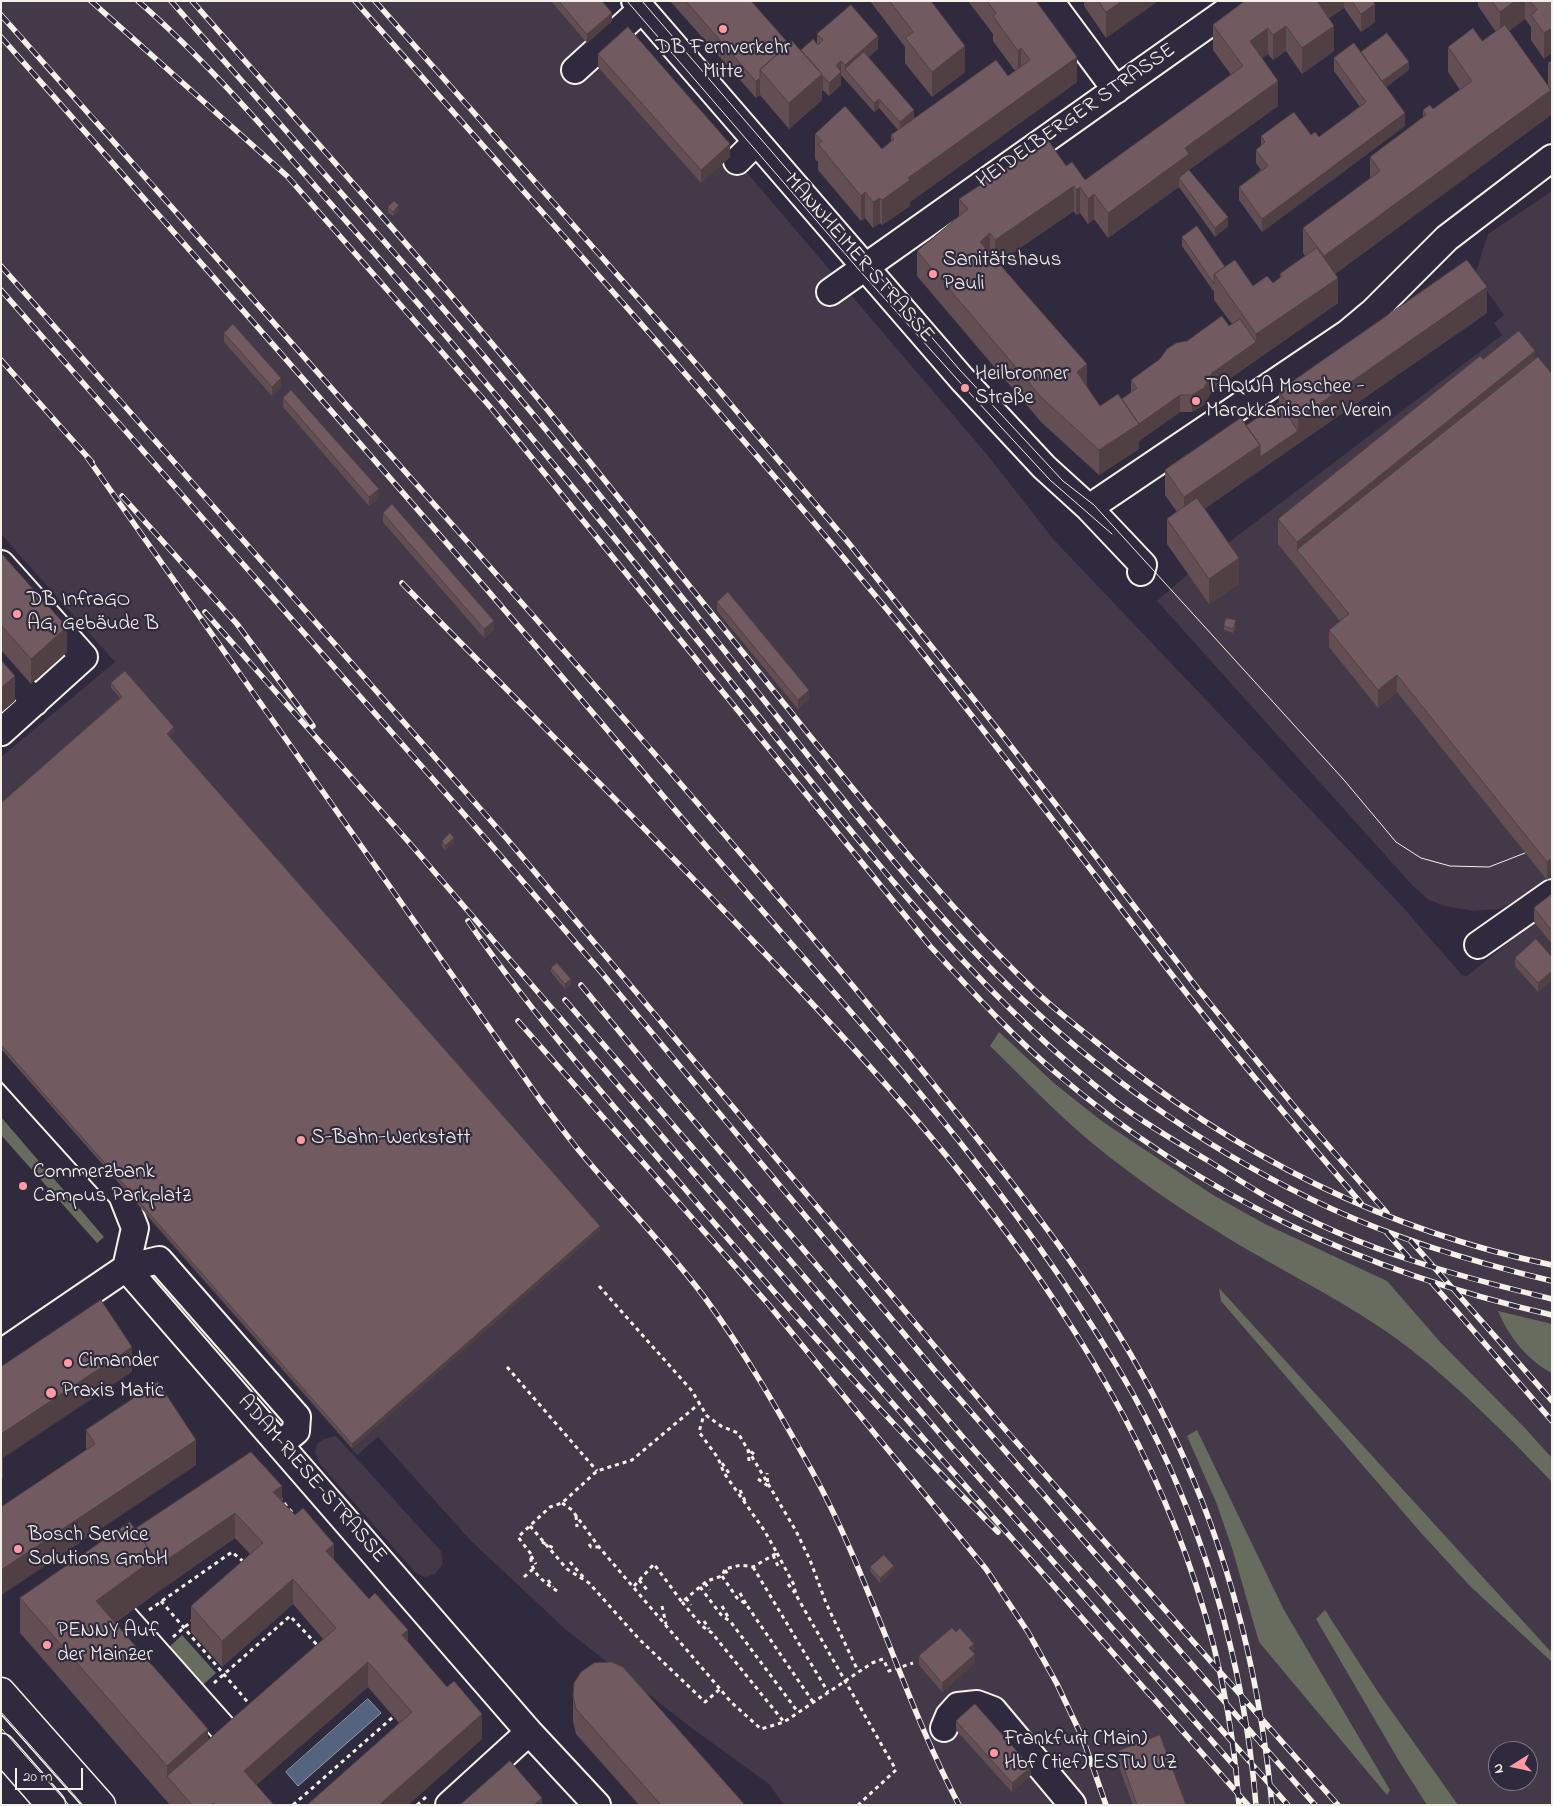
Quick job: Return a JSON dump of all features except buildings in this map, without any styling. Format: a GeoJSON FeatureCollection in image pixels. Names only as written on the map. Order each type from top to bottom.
{"type":"FeatureCollection","features":[{"type":"Feature","properties":{"kind":"main road"},"geometry":{"type":"LineString","coordinates":[[1,1692],[101,1805]]}},
{"type":"Feature","properties":{"kind":"main road"},"geometry":{"type":"LineString","coordinates":[[1,1748],[51,1805]]}},
{"type":"Feature","properties":{"kind":"street"},"geometry":{"type":"LineString","coordinates":[[1050,1],[1116,90]]}},
{"type":"Feature","properties":{"kind":"street","name":"HEIDELBERGER STRASSE"},"geometry":{"type":"LineString","coordinates":[[830,292],[1241,1]]}},
{"type":"Feature","properties":{"kind":"street"},"geometry":{"type":"LineString","coordinates":[[575,70],[638,5]]}},
{"type":"Feature","properties":{"kind":"street","name":"MANNHEIMER STRASSE"},"geometry":{"type":"LineString","coordinates":[[638,5],[962,379],[1044,466],[1089,508],[1143,564],[1141,572]]}},
{"type":"Feature","properties":{"kind":"street"},"geometry":{"type":"LineString","coordinates":[[737,161],[756,142]]}},
{"type":"Feature","properties":{"kind":"street"},"geometry":{"type":"LineString","coordinates":[[1089,508],[1348,333],[1373,312],[1447,238],[1552,158]]}},
{"type":"Feature","properties":{"kind":"street"},"geometry":{"type":"LineString","coordinates":[[1,564],[84,657],[1,732]]}},
{"type":"Feature","properties":{"kind":"street"},"geometry":{"type":"LineString","coordinates":[[1,664],[35,702]]}},
{"type":"Feature","properties":{"kind":"street"},"geometry":{"type":"LineString","coordinates":[[1478,945],[1552,893]]}},
{"type":"Feature","properties":{"kind":"street"},"geometry":{"type":"LineString","coordinates":[[1,1061],[122,1195],[135,1228],[126,1268],[1,1353]]}},
{"type":"Feature","properties":{"kind":"street","name":"ADAM-RIESE-STRASSE"},"geometry":{"type":"LineString","coordinates":[[126,1268],[529,1732],[597,1805]]}},
{"type":"Feature","properties":{"kind":"street"},"geometry":{"type":"LineString","coordinates":[[85,1573],[228,1734]]}},
{"type":"Feature","properties":{"kind":"street"},"geometry":{"type":"LineString","coordinates":[[944,1728],[949,1716],[958,1706],[976,1704],[993,1710],[1072,1804],[1070,1805]]}},
{"type":"Feature","properties":{"kind":"street"},"geometry":{"type":"LineString","coordinates":[[449,1805],[529,1732]]}},
{"type":"Feature","properties":{"kind":"path"},"geometry":{"type":"LineString","coordinates":[[599,1286],[700,1403],[707,1416],[721,1426],[738,1433],[796,1531],[810,1560],[826,1603],[858,1671]]}},
{"type":"Feature","properties":{"kind":"path"},"geometry":{"type":"LineString","coordinates":[[507,1367],[597,1471]]}},
{"type":"Feature","properties":{"kind":"path"},"geometry":{"type":"LineString","coordinates":[[536,1564],[518,1537],[550,1507],[562,1503],[597,1471],[632,1460],[700,1403]]}},
{"type":"Feature","properties":{"kind":"path"},"geometry":{"type":"LineString","coordinates":[[707,1416],[703,1418],[699,1432],[729,1473]]}},
{"type":"Feature","properties":{"kind":"path"},"geometry":{"type":"LineString","coordinates":[[748,1449],[756,1456]]}},
{"type":"Feature","properties":{"kind":"path"},"geometry":{"type":"LineString","coordinates":[[748,1449],[749,1461]]}},
{"type":"Feature","properties":{"kind":"path"},"geometry":{"type":"LineString","coordinates":[[718,1458],[724,1473],[764,1530],[775,1554],[794,1585],[796,1595]]}},
{"type":"Feature","properties":{"kind":"path"},"geometry":{"type":"LineString","coordinates":[[766,1473],[768,1486]]}},
{"type":"Feature","properties":{"kind":"path"},"geometry":{"type":"LineString","coordinates":[[758,1479],[768,1486]]}},
{"type":"Feature","properties":{"kind":"path"},"geometry":{"type":"LineString","coordinates":[[740,1490],[746,1504]]}},
{"type":"Feature","properties":{"kind":"path"},"geometry":{"type":"LineString","coordinates":[[274,1492],[301,1522]]}},
{"type":"Feature","properties":{"kind":"path"},"geometry":{"type":"LineString","coordinates":[[562,1503],[576,1516],[731,1702],[761,1729],[784,1722],[858,1671],[883,1659],[889,1672],[913,1662]]}},
{"type":"Feature","properties":{"kind":"path"},"geometry":{"type":"LineString","coordinates":[[576,1516],[577,1527]]}},
{"type":"Feature","properties":{"kind":"path"},"geometry":{"type":"LineString","coordinates":[[530,1526],[567,1568],[589,1583]]}},
{"type":"Feature","properties":{"kind":"path"},"geometry":{"type":"LineString","coordinates":[[542,1541],[555,1549]]}},
{"type":"Feature","properties":{"kind":"path"},"geometry":{"type":"LineString","coordinates":[[589,1544],[591,1547],[600,1547]]}},
{"type":"Feature","properties":{"kind":"path"},"geometry":{"type":"LineString","coordinates":[[130,1623],[232,1552],[252,1569]]}},
{"type":"Feature","properties":{"kind":"path"},"geometry":{"type":"LineString","coordinates":[[531,1554],[530,1563],[533,1569],[557,1591],[548,1580]]}},
{"type":"Feature","properties":{"kind":"path"},"geometry":{"type":"LineString","coordinates":[[775,1554],[778,1566]]}},
{"type":"Feature","properties":{"kind":"path"},"geometry":{"type":"LineString","coordinates":[[725,1569],[741,1565],[752,1567],[775,1554]]}},
{"type":"Feature","properties":{"kind":"path"},"geometry":{"type":"LineString","coordinates":[[570,1562],[639,1639],[705,1702],[720,1689]]}},
{"type":"Feature","properties":{"kind":"path"},"geometry":{"type":"LineString","coordinates":[[634,1586],[654,1564],[702,1626],[712,1633]]}},
{"type":"Feature","properties":{"kind":"path"},"geometry":{"type":"LineString","coordinates":[[752,1567],[828,1692]]}},
{"type":"Feature","properties":{"kind":"path"},"geometry":{"type":"LineString","coordinates":[[524,1577],[533,1569]]}},
{"type":"Feature","properties":{"kind":"path"},"geometry":{"type":"LineString","coordinates":[[725,1569],[729,1576]]}},
{"type":"Feature","properties":{"kind":"path"},"geometry":{"type":"LineString","coordinates":[[682,1602],[705,1583],[722,1576],[725,1569]]}},
{"type":"Feature","properties":{"kind":"path"},"geometry":{"type":"LineString","coordinates":[[722,1576],[737,1598],[746,1604]]}},
{"type":"Feature","properties":{"kind":"path"},"geometry":{"type":"LineString","coordinates":[[639,1580],[648,1591]]}},
{"type":"Feature","properties":{"kind":"path"},"geometry":{"type":"LineString","coordinates":[[705,1583],[710,1590]]}},
{"type":"Feature","properties":{"kind":"path"},"geometry":{"type":"LineString","coordinates":[[788,1584],[896,1770],[858,1805]]}},
{"type":"Feature","properties":{"kind":"path"},"geometry":{"type":"LineString","coordinates":[[700,1587],[722,1616],[730,1621]]}},
{"type":"Feature","properties":{"kind":"path"},"geometry":{"type":"LineString","coordinates":[[740,1593],[813,1702]]}},
{"type":"Feature","properties":{"kind":"path"},"geometry":{"type":"LineString","coordinates":[[686,1598],[691,1605]]}},
{"type":"Feature","properties":{"kind":"path"},"geometry":{"type":"LineString","coordinates":[[161,1602],[254,1710],[228,1734]]}},
{"type":"Feature","properties":{"kind":"path"},"geometry":{"type":"LineString","coordinates":[[662,1606],[667,1626]]}},
{"type":"Feature","properties":{"kind":"path"},"geometry":{"type":"LineString","coordinates":[[722,1606],[730,1621],[798,1712]]}},
{"type":"Feature","properties":{"kind":"path"},"geometry":{"type":"LineString","coordinates":[[156,1652],[199,1615]]}},
{"type":"Feature","properties":{"kind":"path"},"geometry":{"type":"LineString","coordinates":[[197,1698],[290,1616],[324,1653]]}},
{"type":"Feature","properties":{"kind":"path"},"geometry":{"type":"LineString","coordinates":[[704,1621],[784,1722]]}},
{"type":"Feature","properties":{"kind":"path"},"geometry":{"type":"LineString","coordinates":[[293,1805],[393,1717]]}},
{"type":"Feature","properties":{"kind":"shaded area"},"geometry":{"type":"Polygon","coordinates":[[[1,1],[597,1],[737,161],[989,457],[1054,540],[1400,904],[1462,975],[1467,976],[1552,908],[1552,1805],[784,1805],[769,1784],[689,1726],[565,1629],[470,1540],[378,1437],[357,1455],[1,1051],[1,757],[115,662],[1,534],[1,1]]]}},
{"type":"Feature","properties":{"kind":"shaded area"},"geometry":{"type":"Polygon","coordinates":[[[1552,191],[1552,875],[1519,899],[1499,909],[1473,911],[1445,906],[1429,900],[1413,886],[1157,601],[1188,574],[1167,544],[1197,524],[1216,552],[1502,335],[1494,323],[1504,315],[1475,274],[1488,234],[1552,191]]]}},
{"type":"Feature","properties":{"kind":"shaded area"},"geometry":{"type":"Polygon","coordinates":[[[336,1436],[441,1551],[443,1564],[435,1574],[425,1577],[416,1573],[319,1463],[315,1452],[317,1444],[324,1439],[336,1436]]]}},
{"type":"Feature","properties":{"kind":"green space"},"geometry":{"type":"Polygon","coordinates":[[[999,1032],[1055,1084],[1103,1122],[1213,1195],[1265,1224],[1387,1281],[1441,1343],[1552,1458],[1552,1482],[1483,1412],[1447,1379],[1386,1331],[1184,1211],[1097,1147],[990,1046],[999,1032]]]}},
{"type":"Feature","properties":{"kind":"green space"},"geometry":{"type":"Polygon","coordinates":[[[1,1117],[104,1237],[97,1243],[1,1135],[1,1117]]]}},
{"type":"Feature","properties":{"kind":"green space"},"geometry":{"type":"Polygon","coordinates":[[[1219,1288],[1552,1653],[1552,1662],[1470,1586],[1422,1534],[1221,1301],[1219,1288]]]}},
{"type":"Feature","properties":{"kind":"green space"},"geometry":{"type":"Polygon","coordinates":[[[1498,1311],[1552,1324],[1552,1373],[1527,1355],[1513,1339],[1498,1311]]]}},
{"type":"Feature","properties":{"kind":"green space"},"geometry":{"type":"Polygon","coordinates":[[[1197,1430],[1284,1610],[1390,1790],[1387,1795],[1259,1642],[1232,1548],[1216,1502],[1187,1436],[1197,1430]]]}},
{"type":"Feature","properties":{"kind":"green space"},"geometry":{"type":"Polygon","coordinates":[[[1325,1610],[1378,1692],[1458,1805],[1427,1805],[1316,1619],[1325,1610]]]}},
{"type":"Feature","properties":{"kind":"green space"},"geometry":{"type":"Polygon","coordinates":[[[182,1635],[216,1673],[197,1690],[164,1652],[182,1635]]]}},
{"type":"Feature","properties":{"kind":"water"},"geometry":{"type":"Polygon","coordinates":[[[368,1699],[381,1713],[298,1786],[286,1772],[368,1699]]]}},
{"type":"Feature","properties":{"kind":"tram line"},"geometry":{"type":"LineString","coordinates":[[627,1],[860,271],[965,388],[1050,480],[1112,534]]}},
{"type":"Feature","properties":{"kind":"tram line"},"geometry":{"type":"LineString","coordinates":[[642,1],[959,369],[1063,481],[1094,505],[1344,780],[1396,842],[1421,858],[1450,866],[1489,867],[1525,853]]}},
{"type":"Feature","properties":{"kind":"tram line"},"geometry":{"type":"LineString","coordinates":[[1,1712],[83,1805]]}},
{"type":"Feature","properties":{"kind":"tram line"},"geometry":{"type":"LineString","coordinates":[[1,1728],[69,1805]]}},
{"type":"Feature","properties":{"kind":"railway"},"geometry":{"type":"LineString","coordinates":[[91,1],[287,176],[492,409],[930,946],[991,1011],[1038,1057],[1111,1117],[1168,1157],[1227,1192],[1288,1224],[1351,1252],[1416,1276],[1483,1297],[1552,1315]]}},
{"type":"Feature","properties":{"kind":"railway"},"geometry":{"type":"LineString","coordinates":[[138,1],[223,83],[407,291],[564,477],[849,828],[932,926],[975,973],[1067,1062],[1116,1102],[1150,1125],[1257,1192],[1307,1218],[1340,1234],[1410,1260],[1552,1299]]}},
{"type":"Feature","properties":{"kind":"railway"},"geometry":{"type":"LineString","coordinates":[[171,1],[487,360],[589,482],[857,817],[936,911],[1022,999],[1130,1089],[1208,1142],[1290,1189],[1358,1221],[1413,1241],[1468,1259],[1552,1281]]}},
{"type":"Feature","properties":{"kind":"railway"},"geometry":{"type":"LineString","coordinates":[[192,1],[400,236],[502,356],[889,833],[972,927],[1038,993],[1146,1081],[1253,1151],[1310,1181],[1368,1208],[1427,1231],[1489,1250],[1552,1265]]}},
{"type":"Feature","properties":{"kind":"railway"},"geometry":{"type":"LineString","coordinates":[[355,1],[698,388],[833,545],[974,718],[1214,1028],[1361,1203]]}},
{"type":"Feature","properties":{"kind":"railway"},"geometry":{"type":"LineString","coordinates":[[375,1],[699,367],[847,541],[1000,732],[1198,989],[1298,1111],[1387,1213]]}},
{"type":"Feature","properties":{"kind":"railway"},"geometry":{"type":"LineString","coordinates":[[1,15],[701,807],[827,954],[910,1055],[1018,1190],[1070,1260],[1140,1370],[1183,1455],[1203,1503],[1235,1601],[1248,1651],[1266,1753],[1272,1805]]}},
{"type":"Feature","properties":{"kind":"railway"},"geometry":{"type":"LineString","coordinates":[[1,37],[505,610],[731,875],[855,1016],[975,1161],[1031,1236],[1084,1314],[1133,1394],[1158,1442],[1180,1491],[1200,1542],[1230,1645],[1242,1698],[1256,1805]]}},
{"type":"Feature","properties":{"kind":"railway"},"geometry":{"type":"LineString","coordinates":[[1,266],[507,839],[996,1419],[1338,1805]]}},
{"type":"Feature","properties":{"kind":"railway"},"geometry":{"type":"LineString","coordinates":[[1,290],[493,847],[601,972],[936,1372],[1315,1805]]}},
{"type":"Feature","properties":{"kind":"railway"},"geometry":{"type":"LineString","coordinates":[[1,360],[92,462]]}},
{"type":"Feature","properties":{"kind":"railway"},"geometry":{"type":"LineString","coordinates":[[87,457],[541,1101],[581,1153],[690,1279],[734,1340],[787,1427],[833,1512],[852,1553],[920,1722],[959,1805]]}},
{"type":"Feature","properties":{"kind":"railway"},"geometry":{"type":"LineString","coordinates":[[122,496],[237,624],[313,726]]}},
{"type":"Feature","properties":{"kind":"railway"},"geometry":{"type":"LineString","coordinates":[[402,583],[667,852],[841,1035],[925,1130],[1004,1229],[1075,1333],[1137,1441],[1186,1556],[1221,1677],[1239,1805]]}},
{"type":"Feature","properties":{"kind":"railway"},"geometry":{"type":"LineString","coordinates":[[205,612],[406,839],[872,1380],[1150,1695]]}},
{"type":"Feature","properties":{"kind":"railway"},"geometry":{"type":"LineString","coordinates":[[468,921],[519,991],[628,1124],[799,1320],[877,1406],[998,1532]]}},
{"type":"Feature","properties":{"kind":"railway"},"geometry":{"type":"LineString","coordinates":[[581,985],[655,1075],[961,1435],[1288,1805]]}},
{"type":"Feature","properties":{"kind":"railway"},"geometry":{"type":"LineString","coordinates":[[565,1000],[948,1443],[1236,1768]]}},
{"type":"Feature","properties":{"kind":"railway"},"geometry":{"type":"LineString","coordinates":[[518,1021],[769,1305],[986,1569],[1028,1632],[1057,1684],[1083,1739],[1106,1805]]}},
{"type":"Feature","properties":{"kind":"railway"},"geometry":{"type":"LineString","coordinates":[[1387,1233],[1410,1259]]}},
{"type":"Feature","properties":{"kind":"railway"},"geometry":{"type":"LineString","coordinates":[[1410,1240],[1552,1401]]}},
{"type":"Feature","properties":{"kind":"railway"},"geometry":{"type":"LineString","coordinates":[[1432,1283],[1552,1421]]}},
{"type":"Feature","properties":{"kind":"railway"},"geometry":{"type":"LineString","coordinates":[[1147,1691],[1248,1805]]}},
{"type":"Feature","properties":{"kind":"place","name":"DB Fernverkehr Mitte"},"geometry":{"type":"Point","coordinates":[723,29]}},
{"type":"Feature","properties":{"kind":"place","name":"Sanitätshaus Pauli"},"geometry":{"type":"Point","coordinates":[933,274]}},
{"type":"Feature","properties":{"kind":"place","name":"Heilbronner Straße"},"geometry":{"type":"Point","coordinates":[965,388]}},
{"type":"Feature","properties":{"kind":"place","name":"TAQWA Moschee - Marokkanischer Verein"},"geometry":{"type":"Point","coordinates":[1196,401]}},
{"type":"Feature","properties":{"kind":"place","name":"DB InfraGO AG, Gebäude B"},"geometry":{"type":"Point","coordinates":[17,614]}},
{"type":"Feature","properties":{"kind":"place","name":"S-Bahn-Werkstatt"},"geometry":{"type":"Point","coordinates":[301,1140]}},
{"type":"Feature","properties":{"kind":"place","name":"Commerzbank Campus Parkplatz"},"geometry":{"type":"Point","coordinates":[23,1186]}},
{"type":"Feature","properties":{"kind":"place","name":"Cimander"},"geometry":{"type":"Point","coordinates":[68,1363]}},
{"type":"Feature","properties":{"kind":"place","name":"Praxis Matic"},"geometry":{"type":"Point","coordinates":[51,1393]}},
{"type":"Feature","properties":{"kind":"place","name":"Bosch Service Solutions GmbH"},"geometry":{"type":"Point","coordinates":[18,1549]}},
{"type":"Feature","properties":{"kind":"place","name":"PENNY Auf der Mainzer"},"geometry":{"type":"Point","coordinates":[47,1645]}},
{"type":"Feature","properties":{"kind":"place","name":"Frankfurt (Main) Hbf (tief) ESTW UZ"},"geometry":{"type":"Point","coordinates":[994,1753]}}]}
